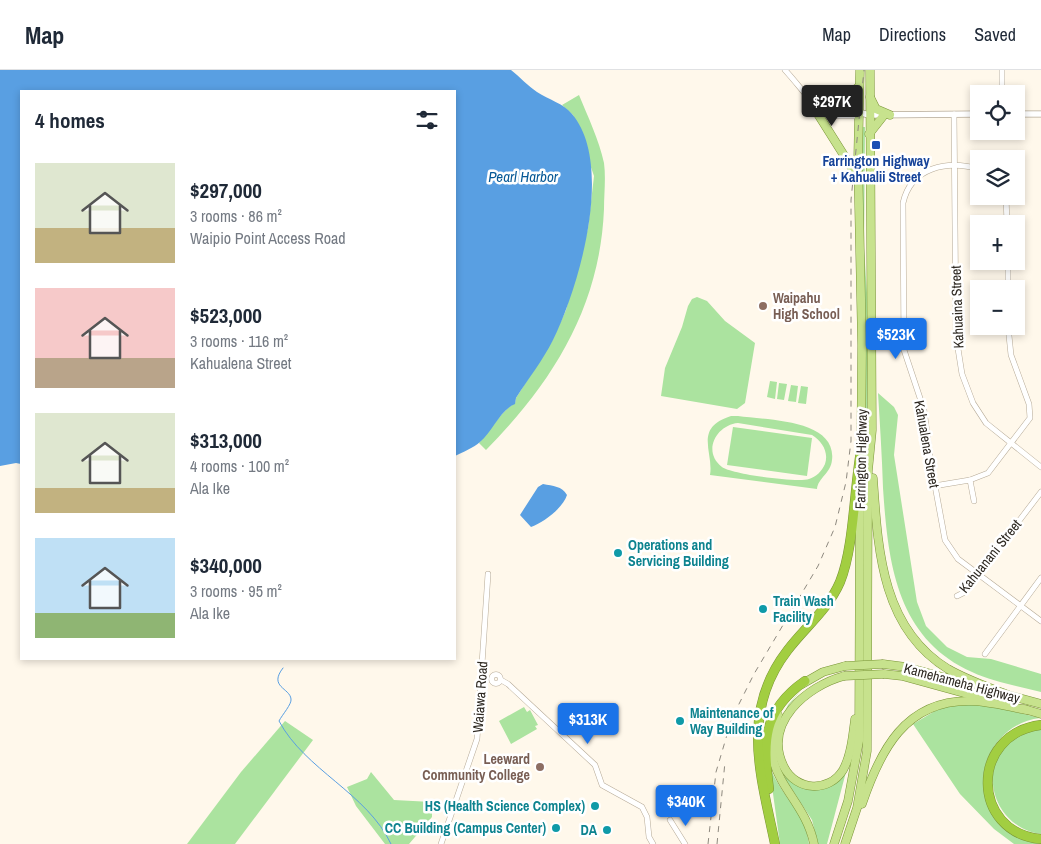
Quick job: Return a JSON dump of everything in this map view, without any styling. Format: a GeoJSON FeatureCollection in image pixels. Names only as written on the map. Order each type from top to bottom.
{"type":"FeatureCollection","features":[{"type":"Feature","properties":{"kind":"highway"},"geometry":{"type":"LineString","coordinates":[[776,844],[757,752],[760,712],[766,688],[779,661],[823,610],[840,582],[846,560],[861,451]]}},
{"type":"Feature","properties":{"kind":"highway"},"geometry":{"type":"LineString","coordinates":[[776,844],[764,752],[766,736],[777,707],[790,692],[805,681]]}},
{"type":"Feature","properties":{"kind":"highway"},"geometry":{"type":"LineString","coordinates":[[1041,725],[1026,727],[1004,741],[992,760],[987,782],[991,802],[1006,824],[1024,836],[1041,840]]}},
{"type":"Feature","properties":{"kind":"main road","name":"Farrington Highway"},"geometry":{"type":"LineString","coordinates":[[834,844],[854,776],[859,741],[862,345],[858,114],[860,70]]}},
{"type":"Feature","properties":{"kind":"main road","name":"Farrington Highway"},"geometry":{"type":"LineString","coordinates":[[847,844],[857,808],[867,751],[868,471],[872,430],[868,115],[870,70]]}},
{"type":"Feature","properties":{"kind":"main road"},"geometry":{"type":"LineString","coordinates":[[836,112],[852,100],[860,79]]}},
{"type":"Feature","properties":{"kind":"main road"},"geometry":{"type":"LineString","coordinates":[[869,95],[876,108],[887,115],[869,134]]}},
{"type":"Feature","properties":{"kind":"main road"},"geometry":{"type":"LineString","coordinates":[[812,101],[816,111],[859,180]]}},
{"type":"Feature","properties":{"kind":"main road"},"geometry":{"type":"LineString","coordinates":[[872,430],[876,522],[883,572],[896,612],[916,643],[936,661],[958,674],[1008,695]]}},
{"type":"Feature","properties":{"kind":"main road","name":"Kamehameha Highway"},"geometry":{"type":"LineString","coordinates":[[805,681],[823,672],[845,666],[883,664],[916,670],[1041,704]]}},
{"type":"Feature","properties":{"kind":"main road"},"geometry":{"type":"LineString","coordinates":[[860,677],[849,755],[843,770],[830,783],[818,787],[806,786],[795,780],[783,766],[779,744],[784,721],[804,694],[820,684],[844,676],[884,674],[902,676],[1027,710]]}},
{"type":"Feature","properties":{"kind":"main road"},"geometry":{"type":"LineString","coordinates":[[805,681],[789,697],[780,712],[773,732],[772,749],[777,774],[806,820],[814,844]]}},
{"type":"Feature","properties":{"kind":"main road"},"geometry":{"type":"LineString","coordinates":[[847,844],[881,756],[897,732],[911,719],[934,707],[960,701],[976,701],[1027,710]]}},
{"type":"Feature","properties":{"kind":"main road","name":"Kamehameha Highway"},"geometry":{"type":"LineString","coordinates":[[1027,710],[1041,714]]}},
{"type":"Feature","properties":{"kind":"street"},"geometry":{"type":"LineString","coordinates":[[785,70],[812,101],[830,116],[858,114]]}},
{"type":"Feature","properties":{"kind":"street"},"geometry":{"type":"LineString","coordinates":[[1002,70],[1002,85]]}},
{"type":"Feature","properties":{"kind":"street"},"geometry":{"type":"LineString","coordinates":[[819,108],[836,112],[868,115],[970,114]]}},
{"type":"Feature","properties":{"kind":"street","name":"Kahuaina Street"},"geometry":{"type":"LineString","coordinates":[[954,114],[956,336],[962,374],[979,414],[993,430],[1041,467]]}},
{"type":"Feature","properties":{"kind":"street"},"geometry":{"type":"LineString","coordinates":[[1025,114],[1041,114]]}},
{"type":"Feature","properties":{"kind":"street","name":"Kahualena Street"},"geometry":{"type":"LineString","coordinates":[[970,168],[939,167],[923,172],[908,187],[903,203],[904,350],[924,410],[934,486],[944,540],[958,559],[1041,621]]}},
{"type":"Feature","properties":{"kind":"street"},"geometry":{"type":"LineString","coordinates":[[934,486],[970,480],[988,473],[1027,424],[1030,411],[1011,355],[1009,335]]}},
{"type":"Feature","properties":{"kind":"street"},"geometry":{"type":"LineString","coordinates":[[970,480],[974,501]]}},
{"type":"Feature","properties":{"kind":"street","name":"Kahuanani Street"},"geometry":{"type":"LineString","coordinates":[[957,596],[965,592],[1041,492]]}},
{"type":"Feature","properties":{"kind":"street","name":"Waiawa Road"},"geometry":{"type":"LineString","coordinates":[[441,844],[477,739],[488,574]]}},
{"type":"Feature","properties":{"kind":"street"},"geometry":{"type":"LineString","coordinates":[[985,654],[1041,578]]}},
{"type":"Feature","properties":{"kind":"street"},"geometry":{"type":"LineString","coordinates":[[501,680],[508,684],[595,765],[602,784],[642,807],[647,817],[649,837],[653,844]]}},
{"type":"Feature","properties":{"kind":"street"},"geometry":{"type":"LineString","coordinates":[[670,820],[684,844]]}},
{"type":"Feature","properties":{"kind":"green space"},"geometry":{"type":"Polygon","coordinates":[[[579,95],[599,146],[605,169],[601,245],[593,278],[583,310],[569,341],[552,370],[510,424],[486,450],[479,443],[501,415],[515,403],[516,398],[552,341],[566,310],[588,228],[594,176],[573,115],[562,105],[579,95]]]}},
{"type":"Feature","properties":{"kind":"green space"},"geometry":{"type":"Polygon","coordinates":[[[861,127],[865,127],[864,248],[867,293],[868,640],[866,640],[861,127]]]}},
{"type":"Feature","properties":{"kind":"green space"},"geometry":{"type":"Polygon","coordinates":[[[697,297],[707,301],[725,321],[755,343],[745,403],[737,409],[661,396],[665,368],[682,327],[688,306],[692,299],[697,297]]]}},
{"type":"Feature","properties":{"kind":"green space"},"geometry":{"type":"Polygon","coordinates":[[[770,381],[777,382],[775,399],[767,397],[770,381]]]}},
{"type":"Feature","properties":{"kind":"green space"},"geometry":{"type":"Polygon","coordinates":[[[779,383],[787,384],[784,400],[777,399],[779,383]]]}},
{"type":"Feature","properties":{"kind":"green space"},"geometry":{"type":"Polygon","coordinates":[[[791,385],[798,386],[796,402],[788,401],[791,385]]]}},
{"type":"Feature","properties":{"kind":"green space"},"geometry":{"type":"Polygon","coordinates":[[[801,386],[808,387],[806,404],[798,403],[801,386]]]}},
{"type":"Feature","properties":{"kind":"green space"},"geometry":{"type":"Polygon","coordinates":[[[878,393],[894,407],[898,415],[894,455],[917,602],[926,626],[947,647],[967,657],[991,659],[1041,674],[1041,692],[997,681],[972,672],[947,657],[927,639],[912,618],[901,595],[893,570],[888,543],[878,393]]]}},
{"type":"Feature","properties":{"kind":"green space"},"geometry":{"type":"Polygon","coordinates":[[[731,416],[738,416],[781,421],[812,429],[823,436],[831,447],[831,465],[817,489],[710,475],[709,434],[712,427],[719,421],[731,416]],[[738,423],[730,425],[718,434],[712,447],[713,454],[716,461],[728,470],[779,479],[809,479],[820,471],[826,460],[824,447],[812,435],[738,423]]]}},
{"type":"Feature","properties":{"kind":"green space"},"geometry":{"type":"Polygon","coordinates":[[[733,427],[812,438],[807,476],[727,465],[733,427]]]}},
{"type":"Feature","properties":{"kind":"green space"},"geometry":{"type":"Polygon","coordinates":[[[801,690],[790,704],[781,723],[779,757],[799,784],[833,785],[846,772],[827,844],[818,844],[812,820],[786,780],[777,754],[780,721],[788,705],[801,690]]]}},
{"type":"Feature","properties":{"kind":"green space"},"geometry":{"type":"Polygon","coordinates":[[[954,704],[983,704],[1040,718],[1026,721],[1014,727],[1003,736],[994,747],[988,759],[984,772],[984,786],[989,804],[1009,829],[1022,839],[1041,844],[1014,844],[994,829],[960,794],[913,724],[935,711],[954,704]]]}},
{"type":"Feature","properties":{"kind":"green space"},"geometry":{"type":"Polygon","coordinates":[[[524,707],[527,712],[530,710],[538,725],[535,726],[537,729],[511,744],[499,721],[524,707]]]}},
{"type":"Feature","properties":{"kind":"green space"},"geometry":{"type":"Polygon","coordinates":[[[285,721],[313,740],[235,844],[187,844],[241,772],[285,721]]]}},
{"type":"Feature","properties":{"kind":"green space"},"geometry":{"type":"Polygon","coordinates":[[[1041,728],[1041,834],[1025,829],[1012,821],[1002,809],[995,796],[993,781],[994,766],[1001,752],[1012,739],[1041,728]]]}},
{"type":"Feature","properties":{"kind":"green space"},"geometry":{"type":"Polygon","coordinates":[[[771,770],[799,815],[809,844],[780,844],[771,770]]]}},
{"type":"Feature","properties":{"kind":"green space"},"geometry":{"type":"Polygon","coordinates":[[[371,772],[394,800],[432,802],[432,817],[409,844],[385,844],[356,806],[347,787],[367,779],[371,772]]]}},
{"type":"Feature","properties":{"kind":"water","name":"Pearl Harbor"},"geometry":{"type":"Polygon","coordinates":[[[0,70],[511,70],[534,90],[568,110],[585,136],[591,163],[592,194],[582,259],[563,317],[553,340],[516,398],[515,404],[505,411],[480,442],[456,456],[456,90],[20,90],[20,464],[0,466],[0,70]]]}},
{"type":"Feature","properties":{"kind":"water"},"geometry":{"type":"Polygon","coordinates":[[[543,484],[560,488],[567,495],[565,500],[552,514],[531,527],[520,515],[538,487],[543,484]]]}},
{"type":"Feature","properties":{"kind":"waterway"},"geometry":{"type":"LineString","coordinates":[[283,668],[278,679],[281,686],[290,695],[291,701],[279,721],[304,754],[367,810],[391,844]]}},
{"type":"Feature","properties":{"kind":"railway"},"geometry":{"type":"LineString","coordinates":[[708,844],[716,772],[732,718],[754,674],[818,566],[835,527],[846,482],[851,441],[851,200],[864,70]]}},
{"type":"Feature","properties":{"kind":"railway"},"geometry":{"type":"LineString","coordinates":[[717,844],[725,762]]}},
{"type":"Feature","properties":{"kind":"place","name":"Farrington Highway + Kahualii Street"},"geometry":{"type":"Point","coordinates":[876,145]}},
{"type":"Feature","properties":{"kind":"place","name":"Waipahu High School"},"geometry":{"type":"Point","coordinates":[763,306]}},
{"type":"Feature","properties":{"kind":"place","name":"Operations and Servicing Building"},"geometry":{"type":"Point","coordinates":[618,553]}},
{"type":"Feature","properties":{"kind":"place","name":"Train Wash Facility"},"geometry":{"type":"Point","coordinates":[763,609]}},
{"type":"Feature","properties":{"kind":"place","name":"Maintenance of Way Building"},"geometry":{"type":"Point","coordinates":[680,721]}},
{"type":"Feature","properties":{"kind":"place","name":"Leeward Community College"},"geometry":{"type":"Point","coordinates":[540,767]}},
{"type":"Feature","properties":{"kind":"place","name":"HS (Health Science Complex)"},"geometry":{"type":"Point","coordinates":[595,806]}},
{"type":"Feature","properties":{"kind":"place","name":"CC Building (Campus Center)"},"geometry":{"type":"Point","coordinates":[556,828]}},
{"type":"Feature","properties":{"kind":"place","name":"DA"},"geometry":{"type":"Point","coordinates":[607,830]}}]}
